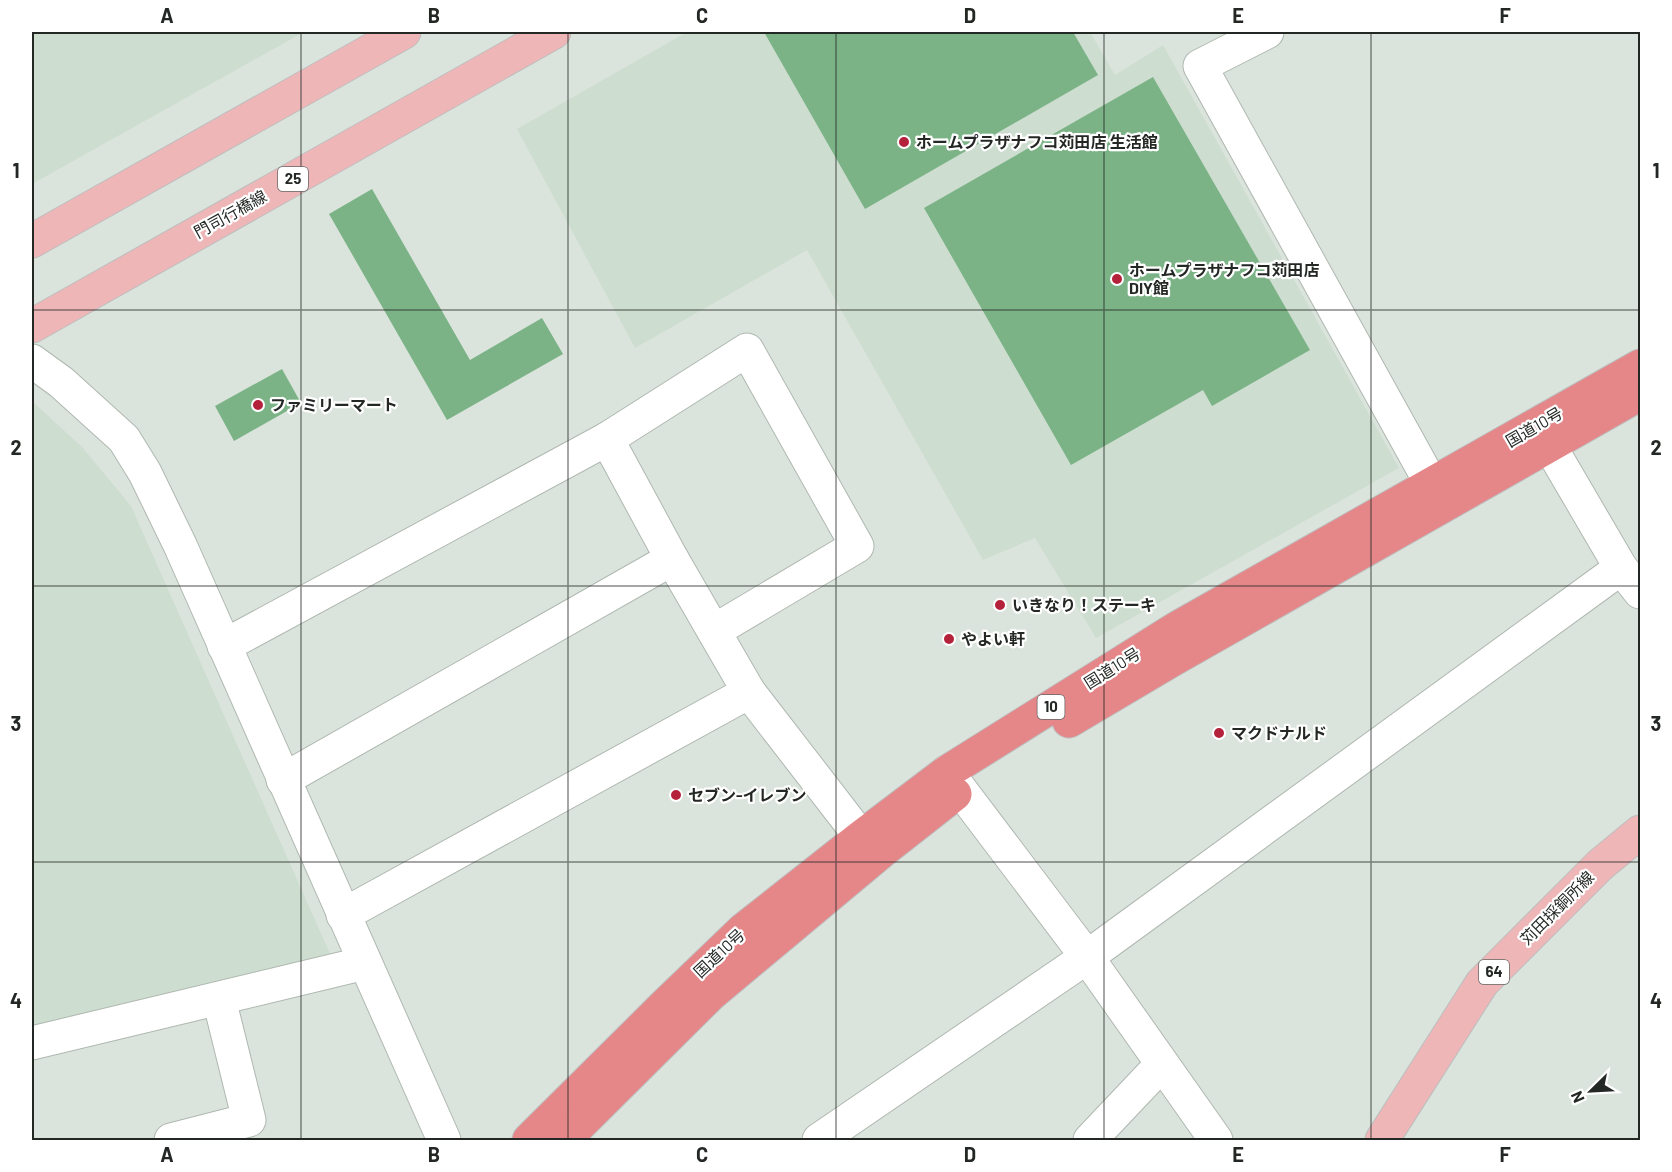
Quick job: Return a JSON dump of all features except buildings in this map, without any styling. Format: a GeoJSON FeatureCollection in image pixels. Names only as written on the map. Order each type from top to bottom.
{"type":"FeatureCollection","features":[{"type":"Feature","properties":{"kind":"highway","name":"国道10号"},"geometry":{"type":"LineString","coordinates":[[545,1138],[880,852],[954,781],[1046,735],[1543,436],[1641,366]]}},
{"type":"Feature","properties":{"kind":"highway","name":"国道10号"},"geometry":{"type":"LineString","coordinates":[[545,1138],[743,930],[861,837],[954,781],[1177,628],[1432,485],[1641,394]]}},
{"type":"Feature","properties":{"kind":"main road"},"geometry":{"type":"LineString","coordinates":[[32,241],[404,32]]}},
{"type":"Feature","properties":{"kind":"main road","name":"門司行橋線"},"geometry":{"type":"LineString","coordinates":[[32,326],[554,32]]}},
{"type":"Feature","properties":{"kind":"main road","name":"苅田採銅所線"},"geometry":{"type":"LineString","coordinates":[[1382,1140],[1482,983],[1600,865],[1641,832]]}},
{"type":"Feature","properties":{"kind":"street"},"geometry":{"type":"LineString","coordinates":[[1267,32],[1200,66],[1432,485]]}},
{"type":"Feature","properties":{"kind":"street"},"geometry":{"type":"LineString","coordinates":[[224,646],[607,440],[747,350],[857,546],[714,631]]}},
{"type":"Feature","properties":{"kind":"street"},"geometry":{"type":"LineString","coordinates":[[32,361],[61,382],[124,440],[145,473],[175,535],[444,1140]]}},
{"type":"Feature","properties":{"kind":"street"},"geometry":{"type":"LineString","coordinates":[[819,1140],[1631,580],[1543,436]]}},
{"type":"Feature","properties":{"kind":"street"},"geometry":{"type":"LineString","coordinates":[[607,440],[749,692],[861,837]]}},
{"type":"Feature","properties":{"kind":"street"},"geometry":{"type":"LineString","coordinates":[[283,780],[672,559]]}},
{"type":"Feature","properties":{"kind":"street"},"geometry":{"type":"LineString","coordinates":[[343,915],[749,692]]}},
{"type":"Feature","properties":{"kind":"street"},"geometry":{"type":"LineString","coordinates":[[954,781],[1087,957],[1216,1140]]}},
{"type":"Feature","properties":{"kind":"street"},"geometry":{"type":"LineString","coordinates":[[32,1043],[364,963]]}},
{"type":"Feature","properties":{"kind":"street"},"geometry":{"type":"LineString","coordinates":[[171,1140],[249,1120],[219,999]]}},
{"type":"Feature","properties":{"kind":"street"},"geometry":{"type":"LineString","coordinates":[[1090,1140],[1161,1065]]}},
{"type":"Feature","properties":{"kind":"shaded area"},"geometry":{"type":"Polygon","coordinates":[[[32,32],[304,32],[32,184],[32,32]]]}},
{"type":"Feature","properties":{"kind":"shaded area"},"geometry":{"type":"Polygon","coordinates":[[[687,32],[1090,32],[1115,75],[1163,45],[1399,468],[1096,638],[1035,538],[983,560],[807,250],[635,348],[517,129],[687,32]]]}},
{"type":"Feature","properties":{"kind":"shaded area"},"geometry":{"type":"Polygon","coordinates":[[[32,401],[82,447],[131,506],[331,956],[32,1031],[32,401]]]}},
{"type":"Feature","properties":{"kind":"place","name":"ホームプラザナフコ苅田店 生活館"},"geometry":{"type":"Point","coordinates":[904,142]}},
{"type":"Feature","properties":{"kind":"place","name":"ホームプラザナフコ苅田店 DIY館"},"geometry":{"type":"Point","coordinates":[1117,279]}},
{"type":"Feature","properties":{"kind":"place","name":"ファミリーマート"},"geometry":{"type":"Point","coordinates":[258,405]}},
{"type":"Feature","properties":{"kind":"place","name":"いきなり！ステーキ"},"geometry":{"type":"Point","coordinates":[1000,605]}},
{"type":"Feature","properties":{"kind":"place","name":"やよい軒"},"geometry":{"type":"Point","coordinates":[949,639]}},
{"type":"Feature","properties":{"kind":"place","name":"マクドナルド"},"geometry":{"type":"Point","coordinates":[1219,733]}},
{"type":"Feature","properties":{"kind":"place","name":"セブン-イレブン"},"geometry":{"type":"Point","coordinates":[676,795]}}]}
